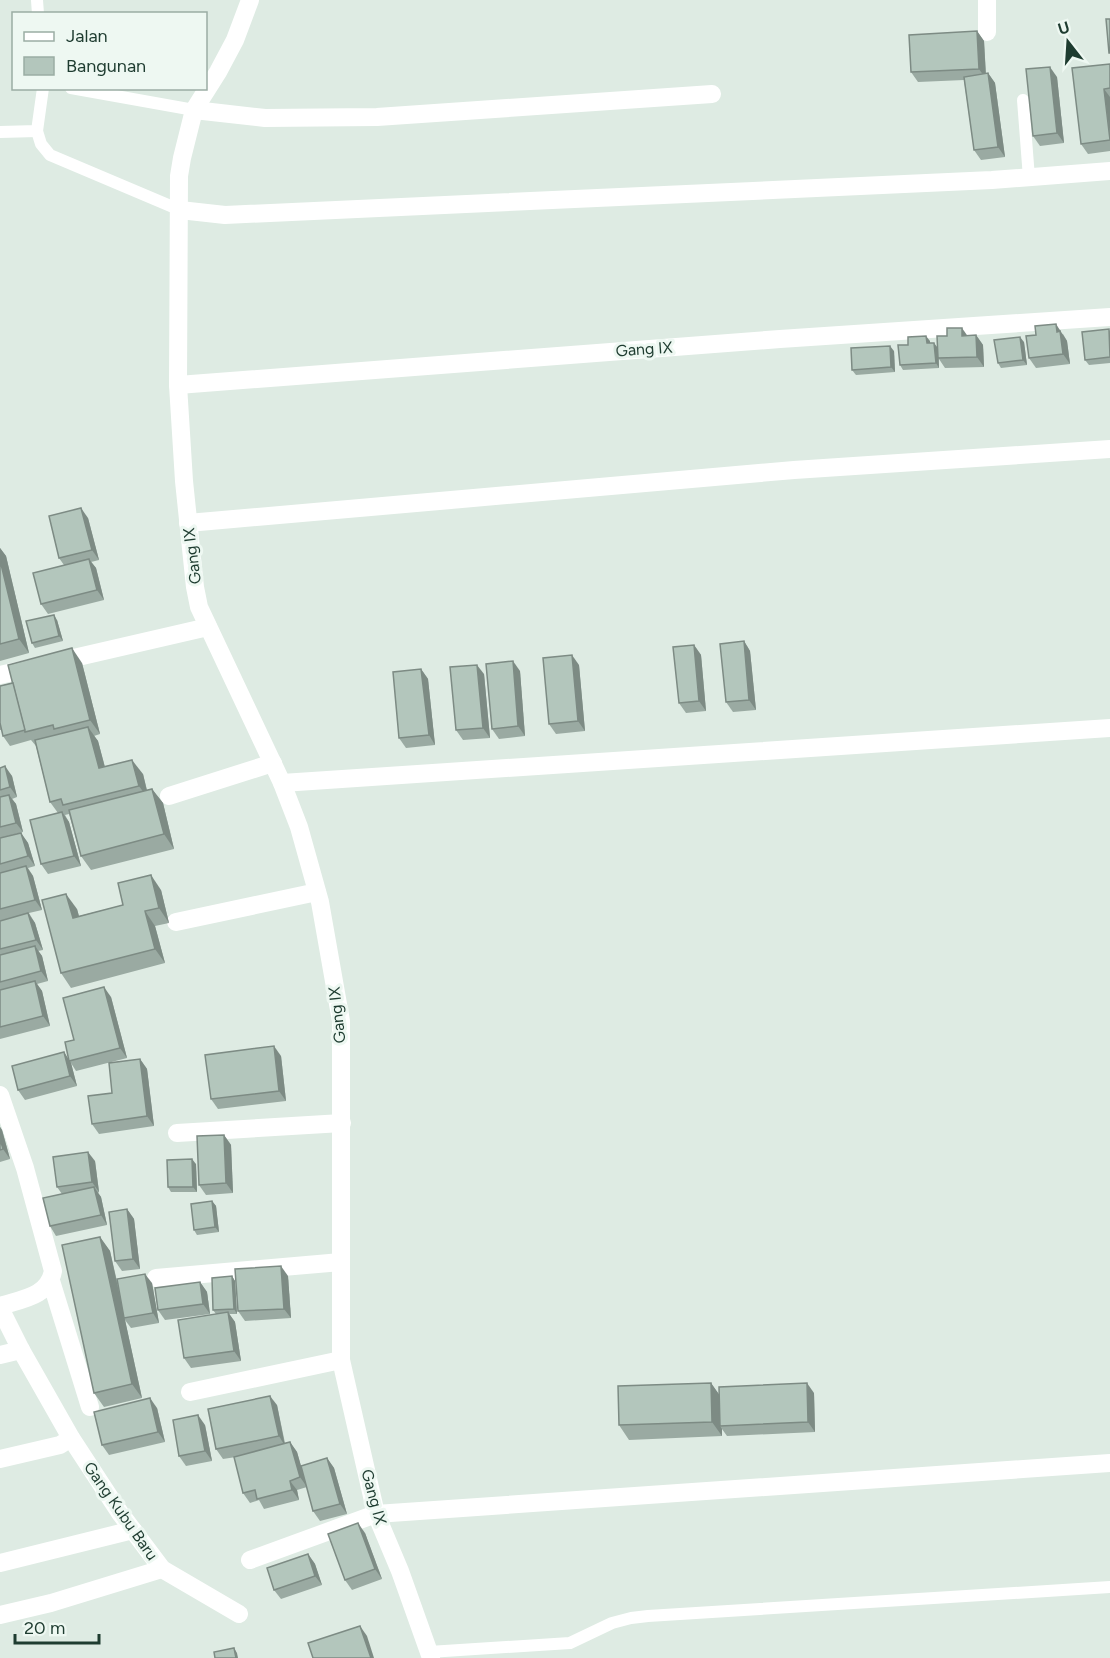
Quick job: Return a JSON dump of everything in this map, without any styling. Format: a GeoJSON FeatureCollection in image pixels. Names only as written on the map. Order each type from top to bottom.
{"type":"FeatureCollection","features":[{"type":"Feature","properties":{"kind":"street","name":"Gang IX"},"geometry":{"type":"LineString","coordinates":[[207,89],[235,40],[250,0]]}},
{"type":"Feature","properties":{"kind":"street"},"geometry":{"type":"LineString","coordinates":[[987,0],[987,32]]}},
{"type":"Feature","properties":{"kind":"street","name":"Gang IX"},"geometry":{"type":"LineString","coordinates":[[207,90],[194,110],[179,176],[178,385],[195,587],[199,607],[282,783],[299,826],[317,892],[340,1021],[342,1360],[376,1514],[400,1570],[430,1655]]}},
{"type":"Feature","properties":{"kind":"street"},"geometry":{"type":"LineString","coordinates":[[194,110],[265,118],[377,117],[712,94]]}},
{"type":"Feature","properties":{"kind":"street"},"geometry":{"type":"LineString","coordinates":[[180,210],[225,215],[1029,178],[1110,171]]}},
{"type":"Feature","properties":{"kind":"street","name":"Gang IX"},"geometry":{"type":"LineString","coordinates":[[178,385],[780,339],[1110,317]]}},
{"type":"Feature","properties":{"kind":"street"},"geometry":{"type":"LineString","coordinates":[[188,523],[794,470],[1110,449]]}},
{"type":"Feature","properties":{"kind":"street"},"geometry":{"type":"LineString","coordinates":[[0,675],[208,627]]}},
{"type":"Feature","properties":{"kind":"street"},"geometry":{"type":"LineString","coordinates":[[282,783],[1110,728]]}},
{"type":"Feature","properties":{"kind":"street"},"geometry":{"type":"LineString","coordinates":[[169,796],[273,763]]}},
{"type":"Feature","properties":{"kind":"street"},"geometry":{"type":"LineString","coordinates":[[176,922],[317,892]]}},
{"type":"Feature","properties":{"kind":"street"},"geometry":{"type":"LineString","coordinates":[[0,1095],[25,1168],[53,1271],[51,1281],[45,1290],[0,1307]]}},
{"type":"Feature","properties":{"kind":"street"},"geometry":{"type":"LineString","coordinates":[[177,1133],[342,1123]]}},
{"type":"Feature","properties":{"kind":"street"},"geometry":{"type":"LineString","coordinates":[[156,1278],[341,1262]]}},
{"type":"Feature","properties":{"kind":"street"},"geometry":{"type":"LineString","coordinates":[[51,1281],[90,1407]]}},
{"type":"Feature","properties":{"kind":"street","name":"Gang Kubu Baru"},"geometry":{"type":"LineString","coordinates":[[0,1307],[21,1350],[71,1438],[162,1569],[239,1614]]}},
{"type":"Feature","properties":{"kind":"street"},"geometry":{"type":"LineString","coordinates":[[0,1355],[21,1350]]}},
{"type":"Feature","properties":{"kind":"street"},"geometry":{"type":"LineString","coordinates":[[190,1392],[342,1360]]}},
{"type":"Feature","properties":{"kind":"street"},"geometry":{"type":"LineString","coordinates":[[0,1459],[60,1445],[71,1438]]}},
{"type":"Feature","properties":{"kind":"street"},"geometry":{"type":"LineString","coordinates":[[249,1560],[376,1514],[1110,1463]]}},
{"type":"Feature","properties":{"kind":"street"},"geometry":{"type":"LineString","coordinates":[[0,1563],[133,1530]]}},
{"type":"Feature","properties":{"kind":"street"},"geometry":{"type":"LineString","coordinates":[[0,1615],[162,1569]]}},
{"type":"Feature","properties":{"kind":"lane"},"geometry":{"type":"LineString","coordinates":[[43,90],[37,131],[40,144],[50,155],[180,210]]}},
{"type":"Feature","properties":{"kind":"lane"},"geometry":{"type":"LineString","coordinates":[[82,90],[194,110]]}},
{"type":"Feature","properties":{"kind":"lane"},"geometry":{"type":"LineString","coordinates":[[1023,100],[1029,178]]}},
{"type":"Feature","properties":{"kind":"lane"},"geometry":{"type":"LineString","coordinates":[[0,132],[37,131]]}},
{"type":"Feature","properties":{"kind":"lane"},"geometry":{"type":"LineString","coordinates":[[430,1655],[570,1643],[612,1623],[648,1616],[1110,1587]]}},
{"type":"Feature","properties":{"kind":"building"},"geometry":{"type":"Polygon","coordinates":[[[1106,19],[1110,19],[1110,53],[1109,53],[1106,19]]]}},
{"type":"Feature","properties":{"kind":"building"},"geometry":{"type":"Polygon","coordinates":[[[977,31],[979,69],[911,72],[909,35],[977,31]]]}},
{"type":"Feature","properties":{"kind":"building"},"geometry":{"type":"Polygon","coordinates":[[[1110,64],[1110,88],[1104,89],[1110,140],[1081,144],[1072,68],[1110,64]]]}},
{"type":"Feature","properties":{"kind":"building"},"geometry":{"type":"Polygon","coordinates":[[[1050,67],[1057,133],[1033,136],[1026,69],[1050,67]]]}},
{"type":"Feature","properties":{"kind":"building"},"geometry":{"type":"Polygon","coordinates":[[[988,73],[998,147],[974,150],[964,77],[988,73]]]}},
{"type":"Feature","properties":{"kind":"building"},"geometry":{"type":"Polygon","coordinates":[[[1056,324],[1057,332],[1060,331],[1063,354],[1029,358],[1026,336],[1036,335],[1035,326],[1056,324]]]}},
{"type":"Feature","properties":{"kind":"building"},"geometry":{"type":"Polygon","coordinates":[[[947,328],[962,328],[962,336],[976,335],[977,357],[938,358],[937,336],[947,336],[947,328]]]}},
{"type":"Feature","properties":{"kind":"building"},"geometry":{"type":"Polygon","coordinates":[[[1109,329],[1110,357],[1085,360],[1082,332],[1109,329]]]}},
{"type":"Feature","properties":{"kind":"building"},"geometry":{"type":"Polygon","coordinates":[[[926,336],[927,343],[934,343],[936,363],[900,365],[898,345],[908,345],[908,337],[926,336]]]}},
{"type":"Feature","properties":{"kind":"building"},"geometry":{"type":"Polygon","coordinates":[[[1020,337],[1023,360],[998,363],[994,340],[1020,337]]]}},
{"type":"Feature","properties":{"kind":"building"},"geometry":{"type":"Polygon","coordinates":[[[890,346],[891,367],[852,370],[851,348],[890,346]]]}},
{"type":"Feature","properties":{"kind":"building"},"geometry":{"type":"Polygon","coordinates":[[[81,508],[92,550],[59,558],[49,516],[81,508]]]}},
{"type":"Feature","properties":{"kind":"building"},"geometry":{"type":"Polygon","coordinates":[[[89,559],[97,590],[41,604],[33,573],[89,559]]]}},
{"type":"Feature","properties":{"kind":"building"},"geometry":{"type":"Polygon","coordinates":[[[0,560],[19,639],[0,644],[0,560]]]}},
{"type":"Feature","properties":{"kind":"building"},"geometry":{"type":"Polygon","coordinates":[[[54,615],[59,636],[32,643],[26,621],[54,615]]]}},
{"type":"Feature","properties":{"kind":"building"},"geometry":{"type":"Polygon","coordinates":[[[744,641],[749,700],[726,702],[720,644],[744,641]]]}},
{"type":"Feature","properties":{"kind":"building"},"geometry":{"type":"Polygon","coordinates":[[[694,645],[699,701],[679,703],[673,647],[694,645]]]}},
{"type":"Feature","properties":{"kind":"building"},"geometry":{"type":"Polygon","coordinates":[[[72,648],[90,720],[54,729],[53,725],[25,732],[8,665],[72,648]]]}},
{"type":"Feature","properties":{"kind":"building"},"geometry":{"type":"Polygon","coordinates":[[[572,655],[578,721],[549,724],[543,658],[572,655]]]}},
{"type":"Feature","properties":{"kind":"building"},"geometry":{"type":"Polygon","coordinates":[[[513,661],[518,726],[492,729],[486,664],[513,661]]]}},
{"type":"Feature","properties":{"kind":"building"},"geometry":{"type":"Polygon","coordinates":[[[477,665],[483,728],[456,730],[450,667],[477,665]]]}},
{"type":"Feature","properties":{"kind":"building"},"geometry":{"type":"Polygon","coordinates":[[[421,669],[429,735],[399,738],[393,672],[421,669]]]}},
{"type":"Feature","properties":{"kind":"building"},"geometry":{"type":"Polygon","coordinates":[[[13,683],[25,730],[3,736],[0,723],[0,686],[13,683]]]}},
{"type":"Feature","properties":{"kind":"building"},"geometry":{"type":"Polygon","coordinates":[[[88,727],[99,768],[132,760],[139,786],[63,805],[61,799],[50,802],[35,740],[88,727]]]}},
{"type":"Feature","properties":{"kind":"building"},"geometry":{"type":"Polygon","coordinates":[[[5,766],[10,787],[0,790],[0,768],[5,766]]]}},
{"type":"Feature","properties":{"kind":"building"},"geometry":{"type":"Polygon","coordinates":[[[152,789],[164,834],[81,856],[69,810],[152,789]]]}},
{"type":"Feature","properties":{"kind":"building"},"geometry":{"type":"Polygon","coordinates":[[[9,795],[16,823],[0,827],[0,797],[9,795]]]}},
{"type":"Feature","properties":{"kind":"building"},"geometry":{"type":"Polygon","coordinates":[[[62,812],[74,856],[41,864],[30,820],[62,812]]]}},
{"type":"Feature","properties":{"kind":"building"},"geometry":{"type":"Polygon","coordinates":[[[21,833],[28,856],[0,864],[0,838],[21,833]]]}},
{"type":"Feature","properties":{"kind":"building"},"geometry":{"type":"Polygon","coordinates":[[[26,866],[35,900],[0,909],[0,873],[26,866]]]}},
{"type":"Feature","properties":{"kind":"building"},"geometry":{"type":"Polygon","coordinates":[[[151,875],[159,908],[145,911],[155,949],[61,973],[42,900],[66,894],[73,918],[123,905],[118,883],[151,875]]]}},
{"type":"Feature","properties":{"kind":"building"},"geometry":{"type":"Polygon","coordinates":[[[28,913],[36,940],[0,949],[0,921],[28,913]]]}},
{"type":"Feature","properties":{"kind":"building"},"geometry":{"type":"Polygon","coordinates":[[[35,946],[41,971],[0,982],[0,955],[35,946]]]}},
{"type":"Feature","properties":{"kind":"building"},"geometry":{"type":"Polygon","coordinates":[[[35,981],[43,1016],[0,1027],[0,990],[35,981]]]}},
{"type":"Feature","properties":{"kind":"building"},"geometry":{"type":"Polygon","coordinates":[[[104,987],[120,1048],[69,1061],[65,1042],[74,1040],[63,998],[104,987]]]}},
{"type":"Feature","properties":{"kind":"building"},"geometry":{"type":"Polygon","coordinates":[[[274,1046],[279,1091],[211,1099],[205,1055],[274,1046]]]}},
{"type":"Feature","properties":{"kind":"building"},"geometry":{"type":"Polygon","coordinates":[[[64,1052],[70,1076],[18,1090],[12,1066],[64,1052]]]}},
{"type":"Feature","properties":{"kind":"building"},"geometry":{"type":"Polygon","coordinates":[[[140,1059],[147,1116],[92,1124],[88,1096],[112,1093],[109,1063],[140,1059]]]}},
{"type":"Feature","properties":{"kind":"building"},"geometry":{"type":"Polygon","coordinates":[[[224,1135],[226,1183],[199,1185],[197,1136],[224,1135]]]}},
{"type":"Feature","properties":{"kind":"building"},"geometry":{"type":"Polygon","coordinates":[[[88,1152],[92,1182],[57,1187],[53,1157],[88,1152]]]}},
{"type":"Feature","properties":{"kind":"building"},"geometry":{"type":"Polygon","coordinates":[[[192,1159],[193,1187],[168,1187],[167,1160],[192,1159]]]}},
{"type":"Feature","properties":{"kind":"building"},"geometry":{"type":"Polygon","coordinates":[[[94,1187],[101,1215],[50,1226],[43,1198],[94,1187]]]}},
{"type":"Feature","properties":{"kind":"building"},"geometry":{"type":"Polygon","coordinates":[[[212,1201],[215,1227],[194,1230],[191,1204],[212,1201]]]}},
{"type":"Feature","properties":{"kind":"building"},"geometry":{"type":"Polygon","coordinates":[[[127,1209],[133,1259],[115,1261],[109,1212],[127,1209]]]}},
{"type":"Feature","properties":{"kind":"building"},"geometry":{"type":"Polygon","coordinates":[[[100,1237],[132,1384],[94,1393],[62,1245],[100,1237]]]}},
{"type":"Feature","properties":{"kind":"building"},"geometry":{"type":"Polygon","coordinates":[[[281,1266],[284,1309],[238,1311],[235,1269],[281,1266]]]}},
{"type":"Feature","properties":{"kind":"building"},"geometry":{"type":"Polygon","coordinates":[[[145,1274],[153,1313],[124,1318],[117,1279],[145,1274]]]}},
{"type":"Feature","properties":{"kind":"building"},"geometry":{"type":"Polygon","coordinates":[[[232,1276],[234,1309],[213,1310],[212,1278],[232,1276]]]}},
{"type":"Feature","properties":{"kind":"building"},"geometry":{"type":"Polygon","coordinates":[[[200,1282],[203,1304],[158,1310],[155,1288],[200,1282]]]}},
{"type":"Feature","properties":{"kind":"building"},"geometry":{"type":"Polygon","coordinates":[[[228,1312],[234,1351],[184,1358],[178,1320],[228,1312]]]}},
{"type":"Feature","properties":{"kind":"building"},"geometry":{"type":"Polygon","coordinates":[[[711,1383],[712,1422],[619,1425],[618,1386],[711,1383]]]}},
{"type":"Feature","properties":{"kind":"building"},"geometry":{"type":"Polygon","coordinates":[[[807,1383],[808,1422],[720,1426],[719,1387],[807,1383]]]}},
{"type":"Feature","properties":{"kind":"building"},"geometry":{"type":"Polygon","coordinates":[[[270,1396],[279,1436],[216,1449],[208,1409],[270,1396]]]}},
{"type":"Feature","properties":{"kind":"building"},"geometry":{"type":"Polygon","coordinates":[[[150,1398],[158,1432],[102,1445],[94,1412],[150,1398]]]}},
{"type":"Feature","properties":{"kind":"building"},"geometry":{"type":"Polygon","coordinates":[[[198,1415],[205,1451],[179,1456],[173,1420],[198,1415]]]}},
{"type":"Feature","properties":{"kind":"building"},"geometry":{"type":"Polygon","coordinates":[[[290,1442],[300,1477],[290,1481],[292,1490],[257,1499],[255,1490],[243,1493],[234,1457],[290,1442]]]}},
{"type":"Feature","properties":{"kind":"building"},"geometry":{"type":"Polygon","coordinates":[[[327,1458],[340,1504],[313,1511],[301,1466],[327,1458]]]}},
{"type":"Feature","properties":{"kind":"building"},"geometry":{"type":"Polygon","coordinates":[[[358,1523],[375,1569],[345,1580],[328,1534],[358,1523]]]}},
{"type":"Feature","properties":{"kind":"building"},"geometry":{"type":"Polygon","coordinates":[[[308,1554],[315,1576],[274,1590],[267,1568],[308,1554]]]}},
{"type":"Feature","properties":{"kind":"building"},"geometry":{"type":"Polygon","coordinates":[[[360,1626],[371,1658],[313,1658],[308,1643],[360,1626]]]}},
{"type":"Feature","properties":{"kind":"building"},"geometry":{"type":"Polygon","coordinates":[[[234,1648],[236,1658],[215,1658],[214,1652],[234,1648]]]}}]}
